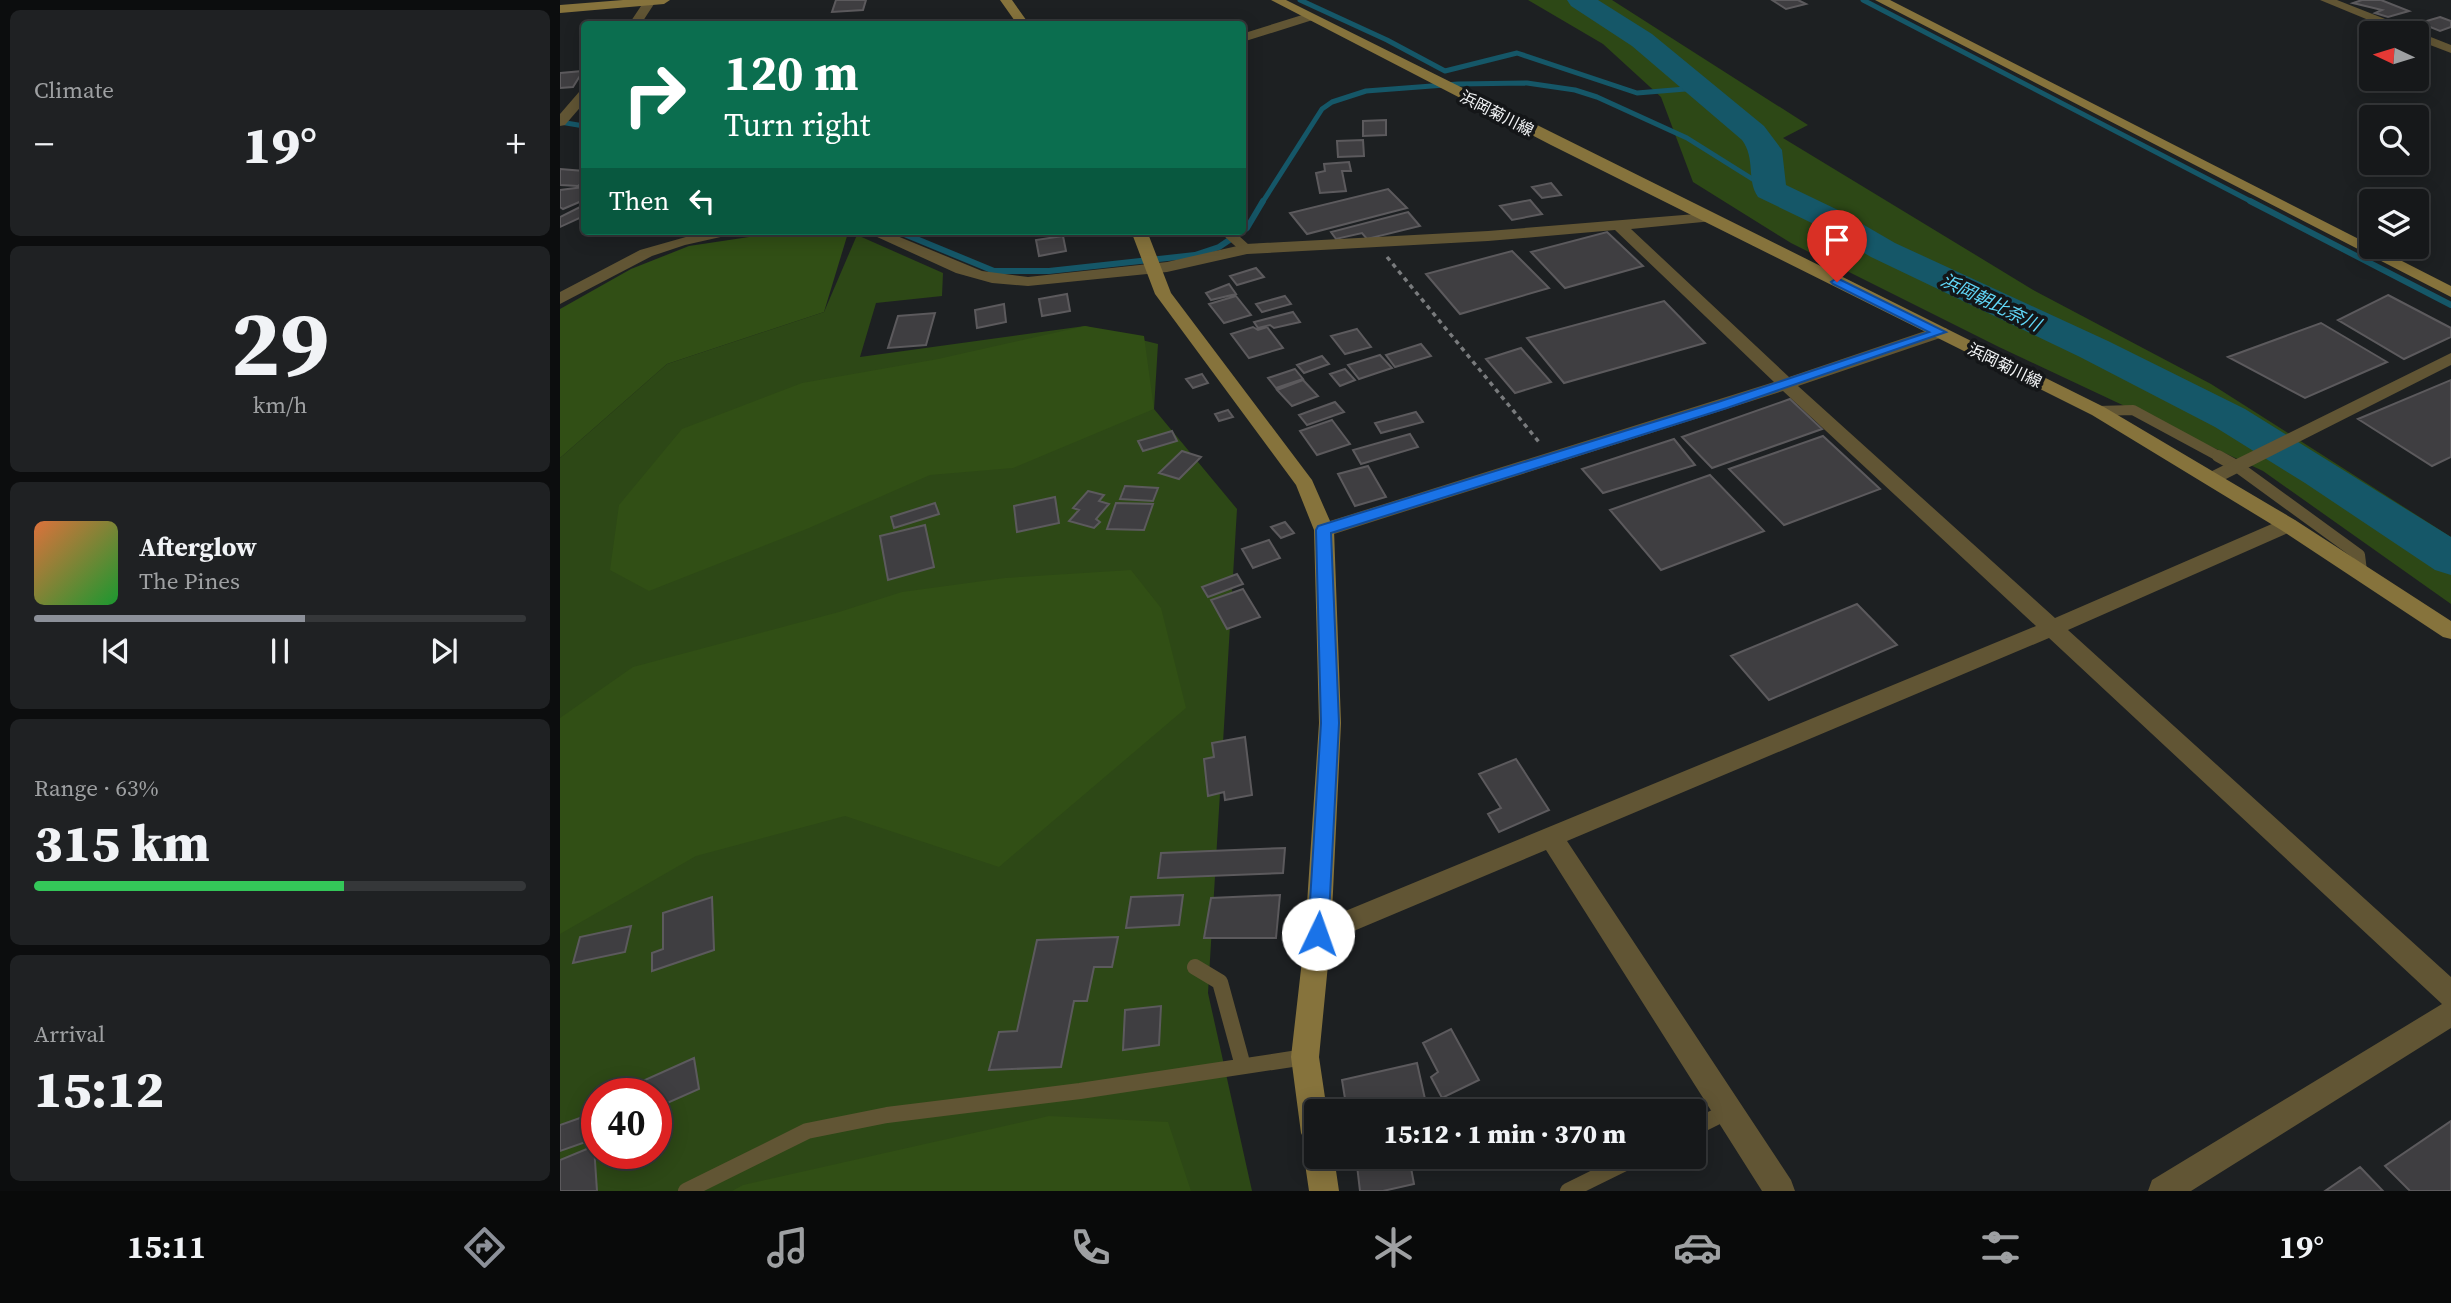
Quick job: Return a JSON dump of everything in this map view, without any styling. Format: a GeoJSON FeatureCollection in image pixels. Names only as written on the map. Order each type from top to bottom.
{"type":"FeatureCollection","features":[{"type":"Feature","properties":{"kind":"street"},"geometry":{"type":"LineString","coordinates":[[560,9],[663,0]]}},
{"type":"Feature","properties":{"kind":"street"},"geometry":{"type":"LineString","coordinates":[[1006,0],[1021,21]]}},
{"type":"Feature","properties":{"kind":"street","name":"浜岡菊川線"},"geometry":{"type":"LineString","coordinates":[[1278,0],[1708,218],[2098,411],[2288,524],[2451,631]]}},
{"type":"Feature","properties":{"kind":"street"},"geometry":{"type":"LineString","coordinates":[[1881,0],[2451,292]]}},
{"type":"Feature","properties":{"kind":"street"},"geometry":{"type":"LineString","coordinates":[[2326,0],[2379,21]]}},
{"type":"Feature","properties":{"kind":"street"},"geometry":{"type":"LineString","coordinates":[[637,21],[650,1]]}},
{"type":"Feature","properties":{"kind":"street"},"geometry":{"type":"LineString","coordinates":[[2429,41],[2451,49]]}},
{"type":"Feature","properties":{"kind":"street"},"geometry":{"type":"LineString","coordinates":[[561,121],[581,98]]}},
{"type":"Feature","properties":{"kind":"street"},"geometry":{"type":"LineString","coordinates":[[561,121],[581,123]]}},
{"type":"Feature","properties":{"kind":"street"},"geometry":{"type":"LineString","coordinates":[[883,235],[952,267],[994,279],[1033,282],[1154,270],[1219,258],[1246,249],[1375,243],[1708,218]]}},
{"type":"Feature","properties":{"kind":"street"},"geometry":{"type":"LineString","coordinates":[[1619,226],[1786,384],[2451,995]]}},
{"type":"Feature","properties":{"kind":"street"},"geometry":{"type":"LineString","coordinates":[[560,299],[646,253],[710,235]]}},
{"type":"Feature","properties":{"kind":"street"},"geometry":{"type":"LineString","coordinates":[[1141,235],[1163,294],[1305,484],[1324,530],[1330,723],[1318,934],[1305,1056],[1311,1099]]}},
{"type":"Feature","properties":{"kind":"street"},"geometry":{"type":"LineString","coordinates":[[1324,530],[1786,384],[1940,332]]}},
{"type":"Feature","properties":{"kind":"street"},"geometry":{"type":"LineString","coordinates":[[2213,478],[2451,358]]}},
{"type":"Feature","properties":{"kind":"street"},"geometry":{"type":"LineString","coordinates":[[1318,934],[1550,835],[2053,628],[2288,524]]}},
{"type":"Feature","properties":{"kind":"street"},"geometry":{"type":"LineString","coordinates":[[1550,835],[1780,1191]]}},
{"type":"Feature","properties":{"kind":"street"},"geometry":{"type":"LineString","coordinates":[[2163,1191],[2451,1013]]}},
{"type":"Feature","properties":{"kind":"street"},"geometry":{"type":"LineString","coordinates":[[1321,1169],[1324,1191]]}},
{"type":"Feature","properties":{"kind":"lane"},"geometry":{"type":"LineString","coordinates":[[1246,37],[1309,17]]}},
{"type":"Feature","properties":{"kind":"lane"},"geometry":{"type":"LineString","coordinates":[[1230,235],[1246,249]]}},
{"type":"Feature","properties":{"kind":"lane"},"geometry":{"type":"LineString","coordinates":[[2098,411],[2133,410],[2238,467],[2359,555],[2361,571]]}},
{"type":"Feature","properties":{"kind":"lane"},"geometry":{"type":"LineString","coordinates":[[1195,967],[1220,982],[1243,1066]]}},
{"type":"Feature","properties":{"kind":"lane"},"geometry":{"type":"LineString","coordinates":[[685,1191],[807,1130],[887,1115],[1080,1091],[1305,1056]]}},
{"type":"Feature","properties":{"kind":"lane"},"geometry":{"type":"LineString","coordinates":[[1706,1122],[1728,1111]]}},
{"type":"Feature","properties":{"kind":"lane"},"geometry":{"type":"LineString","coordinates":[[1568,1191],[1613,1169]]}},
{"type":"Feature","properties":{"kind":"path"},"geometry":{"type":"LineString","coordinates":[[1375,243],[1553,458]]}},
{"type":"Feature","properties":{"kind":"green space"},"geometry":{"type":"Polygon","coordinates":[[[1528,0],[1612,0],[1808,125],[1783,138],[2035,291],[2211,384],[2451,537],[2451,604],[2263,471],[1999,347],[1791,243],[1693,182],[1661,97],[1603,44],[1528,0]]]}},
{"type":"Feature","properties":{"kind":"green space"},"geometry":{"type":"Polygon","coordinates":[[[762,235],[847,235],[824,312],[667,364],[560,458],[560,309],[631,269],[689,246],[762,235]]]}},
{"type":"Feature","properties":{"kind":"green space"},"geometry":{"type":"Polygon","coordinates":[[[857,235],[943,273],[942,296],[876,303],[860,357],[1085,326],[1158,344],[1154,409],[1237,509],[1208,993],[1252,1191],[560,1191],[560,458],[667,364],[824,312],[857,235]]]}},
{"type":"Feature","properties":{"kind":"green space"},"geometry":{"type":"Polygon","coordinates":[[[1085,326],[1144,336],[1154,409],[1013,468],[930,475],[809,528],[649,591],[610,570],[619,505],[682,429],[802,383],[938,359],[1085,326]]]}},
{"type":"Feature","properties":{"kind":"green space"},"geometry":{"type":"Polygon","coordinates":[[[1131,570],[1161,608],[1186,708],[999,867],[845,816],[696,856],[560,934],[560,718],[633,667],[839,612],[902,592],[1005,578],[1131,570]]]}},
{"type":"Feature","properties":{"kind":"green space"},"geometry":{"type":"Polygon","coordinates":[[[1049,1116],[1168,1122],[1191,1191],[732,1191],[743,1185],[1049,1116]]]}},
{"type":"Feature","properties":{"kind":"building"},"geometry":{"type":"Polygon","coordinates":[[[836,0],[866,0],[863,10],[832,12],[836,0]]]}},
{"type":"Feature","properties":{"kind":"building"},"geometry":{"type":"Polygon","coordinates":[[[1772,0],[1798,0],[1806,4],[1786,9],[1772,0]]]}},
{"type":"Feature","properties":{"kind":"building"},"geometry":{"type":"Polygon","coordinates":[[[2381,0],[2409,11],[2388,17],[2375,13],[2382,10],[2353,3],[2381,0]]]}},
{"type":"Feature","properties":{"kind":"building"},"geometry":{"type":"Polygon","coordinates":[[[2440,17],[2451,21],[2451,27],[2440,31],[2429,27],[2429,21],[2427,21],[2440,17]]]}},
{"type":"Feature","properties":{"kind":"building"},"geometry":{"type":"Polygon","coordinates":[[[581,71],[573,87],[560,88],[560,73],[581,71]]]}},
{"type":"Feature","properties":{"kind":"building"},"geometry":{"type":"Polygon","coordinates":[[[1386,120],[1386,135],[1363,136],[1363,121],[1386,120]]]}},
{"type":"Feature","properties":{"kind":"building"},"geometry":{"type":"Polygon","coordinates":[[[1363,140],[1364,156],[1338,157],[1337,141],[1363,140]]]}},
{"type":"Feature","properties":{"kind":"building"},"geometry":{"type":"Polygon","coordinates":[[[1349,162],[1351,171],[1342,171],[1346,191],[1320,193],[1316,173],[1325,171],[1324,164],[1349,162]]]}},
{"type":"Feature","properties":{"kind":"building"},"geometry":{"type":"Polygon","coordinates":[[[560,169],[581,171],[581,184],[578,186],[560,185],[560,169]]]}},
{"type":"Feature","properties":{"kind":"building"},"geometry":{"type":"Polygon","coordinates":[[[1551,183],[1561,195],[1542,198],[1532,187],[1551,183]]]}},
{"type":"Feature","properties":{"kind":"building"},"geometry":{"type":"Polygon","coordinates":[[[581,187],[581,201],[563,209],[560,207],[560,190],[581,187]]]}},
{"type":"Feature","properties":{"kind":"building"},"geometry":{"type":"Polygon","coordinates":[[[1388,189],[1407,208],[1307,234],[1290,213],[1388,189]]]}},
{"type":"Feature","properties":{"kind":"building"},"geometry":{"type":"Polygon","coordinates":[[[1530,200],[1542,214],[1512,220],[1500,206],[1530,200]]]}},
{"type":"Feature","properties":{"kind":"building"},"geometry":{"type":"Polygon","coordinates":[[[581,206],[581,217],[560,227],[560,217],[581,206]]]}},
{"type":"Feature","properties":{"kind":"building"},"geometry":{"type":"Polygon","coordinates":[[[1408,212],[1420,226],[1367,239],[1362,233],[1336,239],[1331,232],[1408,212]]]}},
{"type":"Feature","properties":{"kind":"building"},"geometry":{"type":"Polygon","coordinates":[[[1607,232],[1643,266],[1565,288],[1531,252],[1607,232]]]}},
{"type":"Feature","properties":{"kind":"building"},"geometry":{"type":"Polygon","coordinates":[[[1063,236],[1066,251],[1039,256],[1036,240],[1063,236]]]}},
{"type":"Feature","properties":{"kind":"building"},"geometry":{"type":"Polygon","coordinates":[[[1512,251],[1549,288],[1460,314],[1426,274],[1512,251]]]}},
{"type":"Feature","properties":{"kind":"building"},"geometry":{"type":"Polygon","coordinates":[[[1256,268],[1264,277],[1237,285],[1230,276],[1256,268]]]}},
{"type":"Feature","properties":{"kind":"building"},"geometry":{"type":"Polygon","coordinates":[[[1229,284],[1236,294],[1211,300],[1206,293],[1229,284]]]}},
{"type":"Feature","properties":{"kind":"building"},"geometry":{"type":"Polygon","coordinates":[[[1067,294],[1070,311],[1042,316],[1039,299],[1067,294]]]}},
{"type":"Feature","properties":{"kind":"building"},"geometry":{"type":"Polygon","coordinates":[[[2388,295],[2451,328],[2451,337],[2404,359],[2338,320],[2388,295]]]}},
{"type":"Feature","properties":{"kind":"building"},"geometry":{"type":"Polygon","coordinates":[[[1236,296],[1251,315],[1224,323],[1209,304],[1236,296]]]}},
{"type":"Feature","properties":{"kind":"building"},"geometry":{"type":"Polygon","coordinates":[[[1285,296],[1291,304],[1262,312],[1256,304],[1285,296]]]}},
{"type":"Feature","properties":{"kind":"building"},"geometry":{"type":"Polygon","coordinates":[[[1664,301],[1705,343],[1564,383],[1527,338],[1664,301]]]}},
{"type":"Feature","properties":{"kind":"building"},"geometry":{"type":"Polygon","coordinates":[[[1004,304],[1006,322],[977,328],[975,310],[1004,304]]]}},
{"type":"Feature","properties":{"kind":"building"},"geometry":{"type":"Polygon","coordinates":[[[1293,312],[1300,322],[1274,328],[1270,325],[1258,328],[1254,322],[1293,312]]]}},
{"type":"Feature","properties":{"kind":"building"},"geometry":{"type":"Polygon","coordinates":[[[935,313],[926,345],[888,348],[898,316],[935,313]]]}},
{"type":"Feature","properties":{"kind":"building"},"geometry":{"type":"Polygon","coordinates":[[[2321,323],[2387,362],[2305,398],[2228,357],[2321,323]]]}},
{"type":"Feature","properties":{"kind":"building"},"geometry":{"type":"Polygon","coordinates":[[[1253,327],[1258,330],[1267,327],[1283,348],[1249,358],[1231,334],[1253,327]]]}},
{"type":"Feature","properties":{"kind":"building"},"geometry":{"type":"Polygon","coordinates":[[[1357,329],[1371,347],[1345,354],[1331,336],[1357,329]]]}},
{"type":"Feature","properties":{"kind":"building"},"geometry":{"type":"Polygon","coordinates":[[[1421,344],[1431,356],[1395,367],[1386,355],[1421,344]]]}},
{"type":"Feature","properties":{"kind":"building"},"geometry":{"type":"Polygon","coordinates":[[[1521,348],[1551,382],[1515,393],[1486,359],[1521,348]]]}},
{"type":"Feature","properties":{"kind":"building"},"geometry":{"type":"Polygon","coordinates":[[[1380,355],[1392,368],[1359,379],[1348,365],[1380,355]]]}},
{"type":"Feature","properties":{"kind":"building"},"geometry":{"type":"Polygon","coordinates":[[[1322,356],[1329,364],[1304,373],[1297,365],[1322,356]]]}},
{"type":"Feature","properties":{"kind":"building"},"geometry":{"type":"Polygon","coordinates":[[[1295,369],[1303,379],[1276,388],[1268,378],[1295,369]]]}},
{"type":"Feature","properties":{"kind":"building"},"geometry":{"type":"Polygon","coordinates":[[[1345,369],[1355,380],[1340,386],[1330,374],[1345,369]]]}},
{"type":"Feature","properties":{"kind":"building"},"geometry":{"type":"Polygon","coordinates":[[[1202,374],[1208,383],[1193,388],[1186,379],[1202,374]]]}},
{"type":"Feature","properties":{"kind":"building"},"geometry":{"type":"Polygon","coordinates":[[[1303,380],[1318,396],[1292,406],[1277,390],[1303,380]]]}},
{"type":"Feature","properties":{"kind":"building"},"geometry":{"type":"Polygon","coordinates":[[[2451,380],[2451,457],[2432,466],[2358,419],[2451,380]]]}},
{"type":"Feature","properties":{"kind":"building"},"geometry":{"type":"Polygon","coordinates":[[[1790,399],[1822,429],[1712,468],[1682,437],[1790,399]]]}},
{"type":"Feature","properties":{"kind":"building"},"geometry":{"type":"Polygon","coordinates":[[[1335,402],[1344,412],[1307,425],[1299,415],[1335,402]]]}},
{"type":"Feature","properties":{"kind":"building"},"geometry":{"type":"Polygon","coordinates":[[[1228,410],[1233,417],[1219,421],[1215,414],[1228,410]]]}},
{"type":"Feature","properties":{"kind":"building"},"geometry":{"type":"Polygon","coordinates":[[[1416,412],[1423,422],[1381,433],[1375,423],[1416,412]]]}},
{"type":"Feature","properties":{"kind":"building"},"geometry":{"type":"Polygon","coordinates":[[[1332,420],[1350,444],[1317,455],[1300,431],[1332,420]]]}},
{"type":"Feature","properties":{"kind":"building"},"geometry":{"type":"Polygon","coordinates":[[[1172,431],[1177,441],[1143,451],[1138,441],[1172,431]]]}},
{"type":"Feature","properties":{"kind":"building"},"geometry":{"type":"Polygon","coordinates":[[[1410,434],[1418,447],[1361,464],[1353,450],[1410,434]]]}},
{"type":"Feature","properties":{"kind":"building"},"geometry":{"type":"Polygon","coordinates":[[[1823,436],[1880,489],[1784,525],[1729,469],[1823,436]]]}},
{"type":"Feature","properties":{"kind":"building"},"geometry":{"type":"Polygon","coordinates":[[[1674,439],[1695,465],[1603,493],[1582,469],[1674,439]]]}},
{"type":"Feature","properties":{"kind":"building"},"geometry":{"type":"Polygon","coordinates":[[[1182,451],[1201,457],[1179,479],[1159,473],[1182,451]]]}},
{"type":"Feature","properties":{"kind":"building"},"geometry":{"type":"Polygon","coordinates":[[[1368,466],[1386,497],[1355,506],[1338,474],[1368,466]]]}},
{"type":"Feature","properties":{"kind":"building"},"geometry":{"type":"Polygon","coordinates":[[[1710,475],[1764,531],[1661,570],[1610,510],[1710,475]]]}},
{"type":"Feature","properties":{"kind":"building"},"geometry":{"type":"Polygon","coordinates":[[[1125,486],[1158,488],[1153,501],[1120,499],[1125,486]]]}},
{"type":"Feature","properties":{"kind":"building"},"geometry":{"type":"Polygon","coordinates":[[[1088,491],[1104,495],[1099,501],[1109,504],[1096,519],[1100,522],[1094,528],[1069,521],[1079,510],[1073,508],[1088,491]]]}},
{"type":"Feature","properties":{"kind":"building"},"geometry":{"type":"Polygon","coordinates":[[[1055,497],[1059,523],[1017,532],[1014,506],[1055,497]]]}},
{"type":"Feature","properties":{"kind":"building"},"geometry":{"type":"Polygon","coordinates":[[[935,503],[939,514],[894,528],[891,517],[935,503]]]}},
{"type":"Feature","properties":{"kind":"building"},"geometry":{"type":"Polygon","coordinates":[[[1116,503],[1153,504],[1144,530],[1107,529],[1116,503]]]}},
{"type":"Feature","properties":{"kind":"building"},"geometry":{"type":"Polygon","coordinates":[[[1285,522],[1294,533],[1281,538],[1271,527],[1285,522]]]}},
{"type":"Feature","properties":{"kind":"building"},"geometry":{"type":"Polygon","coordinates":[[[925,525],[934,567],[888,580],[880,536],[925,525]]]}},
{"type":"Feature","properties":{"kind":"building"},"geometry":{"type":"Polygon","coordinates":[[[1269,540],[1280,558],[1253,568],[1242,549],[1269,540]]]}},
{"type":"Feature","properties":{"kind":"building"},"geometry":{"type":"Polygon","coordinates":[[[1237,574],[1243,584],[1208,597],[1202,587],[1237,574]]]}},
{"type":"Feature","properties":{"kind":"building"},"geometry":{"type":"Polygon","coordinates":[[[1243,589],[1260,617],[1227,629],[1211,600],[1243,589]]]}},
{"type":"Feature","properties":{"kind":"building"},"geometry":{"type":"Polygon","coordinates":[[[1857,604],[1897,645],[1769,700],[1731,656],[1857,604]]]}},
{"type":"Feature","properties":{"kind":"building"},"geometry":{"type":"Polygon","coordinates":[[[1245,737],[1252,795],[1225,800],[1224,792],[1208,796],[1204,759],[1214,757],[1212,743],[1245,737]]]}},
{"type":"Feature","properties":{"kind":"building"},"geometry":{"type":"Polygon","coordinates":[[[1516,759],[1549,810],[1499,832],[1488,814],[1501,808],[1479,774],[1516,759]]]}},
{"type":"Feature","properties":{"kind":"building"},"geometry":{"type":"Polygon","coordinates":[[[1285,848],[1283,873],[1158,878],[1161,853],[1285,848]]]}},
{"type":"Feature","properties":{"kind":"building"},"geometry":{"type":"Polygon","coordinates":[[[1183,895],[1179,925],[1126,928],[1131,897],[1183,895]]]}},
{"type":"Feature","properties":{"kind":"building"},"geometry":{"type":"Polygon","coordinates":[[[1280,895],[1276,938],[1204,938],[1211,898],[1280,895]]]}},
{"type":"Feature","properties":{"kind":"building"},"geometry":{"type":"Polygon","coordinates":[[[712,897],[714,950],[652,971],[652,953],[663,949],[663,913],[712,897]]]}},
{"type":"Feature","properties":{"kind":"building"},"geometry":{"type":"Polygon","coordinates":[[[631,926],[625,952],[573,963],[580,937],[631,926]]]}},
{"type":"Feature","properties":{"kind":"building"},"geometry":{"type":"Polygon","coordinates":[[[1118,937],[1112,967],[1094,967],[1087,1001],[1074,1001],[1061,1067],[989,1070],[999,1032],[1017,1031],[1037,940],[1118,937]]]}},
{"type":"Feature","properties":{"kind":"building"},"geometry":{"type":"Polygon","coordinates":[[[1161,1006],[1159,1045],[1123,1050],[1125,1010],[1161,1006]]]}},
{"type":"Feature","properties":{"kind":"building"},"geometry":{"type":"Polygon","coordinates":[[[1451,1029],[1479,1080],[1442,1098],[1431,1077],[1438,1072],[1423,1043],[1451,1029]]]}},
{"type":"Feature","properties":{"kind":"building"},"geometry":{"type":"Polygon","coordinates":[[[694,1058],[699,1089],[672,1101],[672,1078],[649,1078],[694,1058]]]}},
{"type":"Feature","properties":{"kind":"building"},"geometry":{"type":"Polygon","coordinates":[[[1417,1063],[1425,1099],[1345,1099],[1342,1080],[1417,1063]]]}},
{"type":"Feature","properties":{"kind":"building"},"geometry":{"type":"Polygon","coordinates":[[[581,1118],[581,1144],[560,1151],[560,1125],[581,1118]]]}},
{"type":"Feature","properties":{"kind":"building"},"geometry":{"type":"Polygon","coordinates":[[[2451,1121],[2451,1191],[2410,1191],[2385,1166],[2451,1121]]]}},
{"type":"Feature","properties":{"kind":"building"},"geometry":{"type":"Polygon","coordinates":[[[581,1151],[581,1169],[596,1169],[597,1191],[560,1191],[560,1160],[581,1151]]]}},
{"type":"Feature","properties":{"kind":"building"},"geometry":{"type":"Polygon","coordinates":[[[2360,1167],[2383,1191],[2325,1191],[2360,1167]]]}},
{"type":"Feature","properties":{"kind":"building"},"geometry":{"type":"Polygon","coordinates":[[[1357,1169],[1411,1169],[1414,1184],[1383,1191],[1360,1191],[1357,1169]]]}},
{"type":"Feature","properties":{"kind":"waterway"},"geometry":{"type":"LineString","coordinates":[[1300,0],[1387,40],[1445,71],[1517,53],[1637,93],[1698,88]]}},
{"type":"Feature","properties":{"kind":"waterway","name":"浜岡朝比奈川"},"geometry":{"type":"LineString","coordinates":[[1580,0],[1642,40],[1753,133],[1766,150],[1770,190],[1828,218],[1883,250],[2094,349],[2230,418],[2451,559]]}},
{"type":"Feature","properties":{"kind":"waterway"},"geometry":{"type":"LineString","coordinates":[[1863,0],[2254,203]]}},
{"type":"Feature","properties":{"kind":"waterway"},"geometry":{"type":"LineString","coordinates":[[1262,203],[1322,109],[1332,102],[1366,91],[1458,84],[1527,83],[1575,90],[1597,97],[1687,138],[1770,190]]}},
{"type":"Feature","properties":{"kind":"waterway"},"geometry":{"type":"LineString","coordinates":[[560,122],[581,126]]}},
{"type":"Feature","properties":{"kind":"waterway"},"geometry":{"type":"LineString","coordinates":[[1246,229],[1263,201]]}},
{"type":"Feature","properties":{"kind":"waterway"},"geometry":{"type":"LineString","coordinates":[[2250,201],[2451,305]]}},
{"type":"Feature","properties":{"kind":"waterway"},"geometry":{"type":"LineString","coordinates":[[907,235],[994,271],[1049,271],[1195,255],[1219,247],[1237,235]]}},
{"type":"Feature","properties":{"kind":"route"},"geometry":{"type":"LineString","coordinates":[[1318,934],[1330,723],[1324,530],[1376,516],[1723,405],[1940,332],[1837,282]]}}]}
